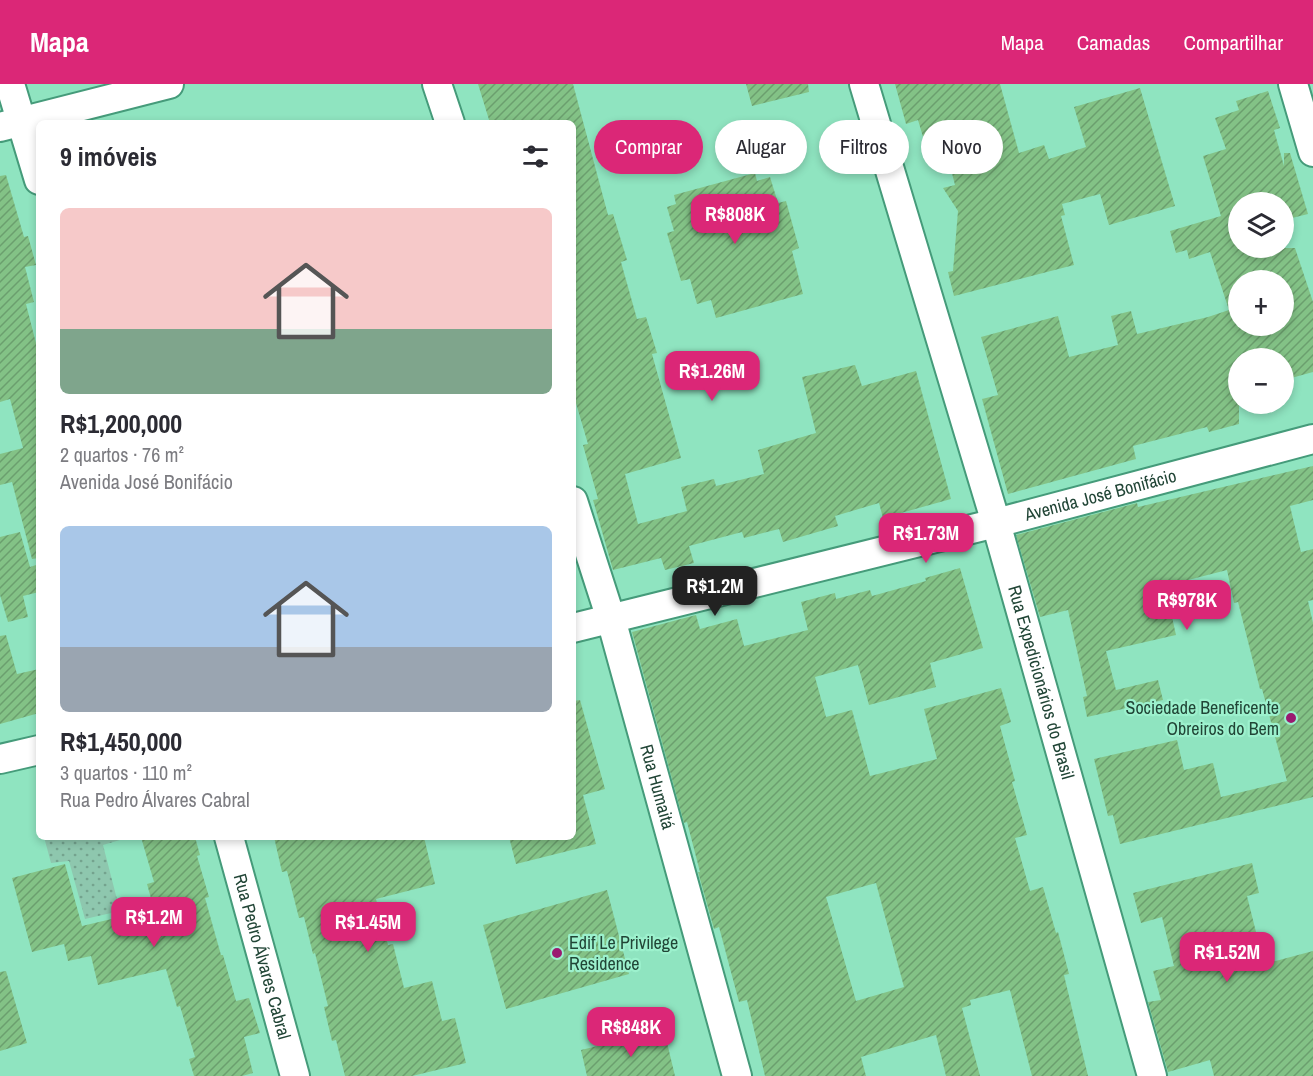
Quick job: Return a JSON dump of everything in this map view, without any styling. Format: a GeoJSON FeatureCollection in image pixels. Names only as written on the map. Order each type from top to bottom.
{"type":"FeatureCollection","features":[{"type":"Feature","properties":{"kind":"street"},"geometry":{"type":"LineString","coordinates":[[10,84],[11,125],[36,174]]}},
{"type":"Feature","properties":{"kind":"street"},"geometry":{"type":"LineString","coordinates":[[11,125],[169,84]]}},
{"type":"Feature","properties":{"kind":"street"},"geometry":{"type":"LineString","coordinates":[[437,84],[449,120]]}},
{"type":"Feature","properties":{"kind":"street","name":"Rua Expedicionários do Brasil"},"geometry":{"type":"LineString","coordinates":[[864,84],[996,523],[1152,1076]]}},
{"type":"Feature","properties":{"kind":"street"},"geometry":{"type":"LineString","coordinates":[[1293,84],[1313,152]]}},
{"type":"Feature","properties":{"kind":"street","name":"Avenida José Bonifácio"},"geometry":{"type":"LineString","coordinates":[[576,627],[996,523],[1313,439]]}},
{"type":"Feature","properties":{"kind":"street","name":"Rua Humaitá"},"geometry":{"type":"LineString","coordinates":[[576,510],[611,619],[737,1076]]}},
{"type":"Feature","properties":{"kind":"street"},"geometry":{"type":"LineString","coordinates":[[0,759],[36,751]]}},
{"type":"Feature","properties":{"kind":"street","name":"Rua Pedro Álvares Cabral"},"geometry":{"type":"LineString","coordinates":[[230,840],[296,1076]]}},
{"type":"Feature","properties":{"kind":"green space"},"geometry":{"type":"Polygon","coordinates":[[[45,840],[120,840],[103,845],[120,911],[85,919],[69,861],[51,863],[45,840]]]}},
{"type":"Feature","properties":{"kind":"building"},"geometry":{"type":"Polygon","coordinates":[[[478,84],[573,84],[594,163],[594,174],[597,174],[608,215],[613,214],[627,260],[621,262],[637,319],[646,317],[657,353],[652,354],[681,458],[625,474],[638,524],[687,511],[681,487],[714,479],[716,486],[764,474],[758,450],[816,433],[802,377],[855,365],[862,386],[916,371],[951,499],[883,518],[879,503],[835,516],[838,526],[783,542],[779,529],[744,538],[742,532],[689,546],[694,563],[665,570],[661,558],[613,570],[593,500],[598,499],[583,445],[588,444],[576,403],[576,120],[489,120],[478,84]]]}},
{"type":"Feature","properties":{"kind":"building"},"geometry":{"type":"Polygon","coordinates":[[[746,84],[808,84],[809,92],[752,106],[746,84]]]}},
{"type":"Feature","properties":{"kind":"building"},"geometry":{"type":"Polygon","coordinates":[[[895,84],[1000,84],[1019,153],[1044,145],[1049,159],[1086,147],[1074,107],[1140,88],[1175,206],[1109,225],[1100,194],[1062,204],[1065,215],[1061,216],[1074,265],[954,296],[948,272],[953,271],[958,211],[943,188],[955,185],[952,174],[1003,174],[1003,120],[921,120],[921,130],[918,120],[909,123],[909,120],[905,120],[895,84]]]}},
{"type":"Feature","properties":{"kind":"building"},"geometry":{"type":"Polygon","coordinates":[[[1268,91],[1280,128],[1274,130],[1284,166],[1284,153],[1290,153],[1308,214],[1294,218],[1294,192],[1228,192],[1228,258],[1294,258],[1295,248],[1313,302],[1313,372],[1294,377],[1294,348],[1228,348],[1228,414],[1239,414],[1239,424],[1209,432],[1207,427],[1133,446],[1136,459],[1008,494],[982,399],[998,395],[981,337],[1058,316],[1069,357],[1118,345],[1111,316],[1131,311],[1137,334],[1228,310],[1228,336],[1294,336],[1294,270],[1228,270],[1228,307],[1210,252],[1189,259],[1187,250],[1176,253],[1170,231],[1221,216],[1203,156],[1226,149],[1215,118],[1239,110],[1236,101],[1268,91]]]}},
{"type":"Feature","properties":{"kind":"building"},"geometry":{"type":"Polygon","coordinates":[[[751,174],[755,174],[757,181],[770,177],[778,203],[786,201],[799,248],[792,251],[803,294],[716,318],[711,300],[697,304],[690,279],[681,281],[667,233],[674,231],[667,207],[676,204],[674,195],[751,174]]]}},
{"type":"Feature","properties":{"kind":"building"},"geometry":{"type":"Polygon","coordinates":[[[6,175],[24,237],[28,236],[36,265],[25,267],[34,302],[26,304],[36,343],[36,558],[32,559],[12,482],[0,485],[0,454],[23,448],[10,399],[0,402],[0,176],[6,175]]]}},
{"type":"Feature","properties":{"kind":"building"},"geometry":{"type":"Polygon","coordinates":[[[1313,466],[1313,500],[1290,506],[1301,552],[1313,549],[1313,600],[1308,601],[1313,623],[1313,797],[1120,844],[1113,815],[1108,816],[1094,759],[1177,740],[1184,770],[1213,763],[1221,797],[1287,781],[1238,602],[1234,603],[1227,570],[1165,586],[1176,635],[1106,651],[1116,690],[1158,680],[1163,700],[1087,717],[1083,697],[1087,696],[1068,610],[1040,617],[1016,535],[1137,503],[1138,507],[1313,466]]]}},
{"type":"Feature","properties":{"kind":"building"},"geometry":{"type":"Polygon","coordinates":[[[20,532],[30,567],[36,565],[36,593],[23,596],[28,617],[8,622],[0,595],[0,537],[20,532]]]}},
{"type":"Feature","properties":{"kind":"building"},"geometry":{"type":"Polygon","coordinates":[[[960,568],[983,648],[930,663],[936,687],[869,705],[858,665],[815,677],[826,717],[852,710],[870,776],[937,759],[924,709],[1001,688],[1011,722],[1000,726],[1015,781],[1012,782],[1027,835],[1015,838],[1030,891],[1043,887],[1056,933],[1058,932],[1069,974],[1064,975],[1088,1076],[1032,1076],[1010,990],[970,1000],[971,1005],[962,1008],[980,1076],[946,1076],[936,1035],[861,1057],[866,1076],[765,1076],[747,1000],[739,1002],[719,927],[714,929],[687,822],[684,823],[632,632],[696,615],[700,629],[737,619],[744,646],[808,630],[801,602],[835,593],[836,599],[870,590],[872,596],[926,581],[925,578],[960,568]],[[876,883],[826,897],[856,1001],[904,987],[876,883]]]}},
{"type":"Feature","properties":{"kind":"building"},"geometry":{"type":"Polygon","coordinates":[[[6,635],[17,674],[36,670],[36,714],[0,724],[0,636],[6,635]]]}},
{"type":"Feature","properties":{"kind":"building"},"geometry":{"type":"Polygon","coordinates":[[[580,700],[605,789],[583,795],[596,844],[516,864],[510,840],[576,840],[576,701],[580,700]]]}},
{"type":"Feature","properties":{"kind":"building"},"geometry":{"type":"Polygon","coordinates":[[[142,840],[196,840],[200,855],[197,856],[209,897],[205,898],[236,1001],[249,998],[260,1033],[244,1037],[253,1073],[242,1076],[194,1076],[189,1059],[195,1057],[166,969],[98,985],[91,956],[68,961],[64,944],[32,952],[12,878],[65,864],[82,926],[154,909],[147,884],[154,882],[142,840]]]}},
{"type":"Feature","properties":{"kind":"building"},"geometry":{"type":"Polygon","coordinates":[[[275,840],[425,840],[435,884],[376,899],[388,945],[393,944],[404,988],[432,981],[442,1021],[455,1018],[466,1063],[412,1076],[345,1076],[336,1040],[332,1041],[324,1007],[328,1006],[304,917],[299,918],[287,871],[282,872],[275,840]]]}},
{"type":"Feature","properties":{"kind":"building"},"geometry":{"type":"Polygon","coordinates":[[[1252,863],[1259,893],[1247,896],[1264,964],[1313,951],[1313,1076],[1214,1076],[1210,1060],[1168,1072],[1148,1002],[1161,1000],[1153,971],[1174,966],[1162,917],[1141,923],[1133,893],[1252,863]]]}},
{"type":"Feature","properties":{"kind":"building","name":"Edif Le Privilege Residence"},"geometry":{"type":"Polygon","coordinates":[[[607,890],[629,974],[506,1009],[483,925],[607,890]]]}},
{"type":"Feature","properties":{"kind":"building"},"geometry":{"type":"Polygon","coordinates":[[[6,971],[27,1043],[0,1051],[0,972],[6,971]]]}},
{"type":"Feature","properties":{"kind":"building"},"geometry":{"type":"Polygon","coordinates":[[[664,1030],[675,1076],[587,1076],[581,1050],[664,1030]]]}},
{"type":"Feature","properties":{"kind":"place","name":"Sociedade Beneficente Obreiros do Bem"},"geometry":{"type":"Point","coordinates":[1291,718]}},
{"type":"Feature","properties":{"kind":"place","name":"Edif Le Privilege Residence"},"geometry":{"type":"Point","coordinates":[557,953]}}]}
